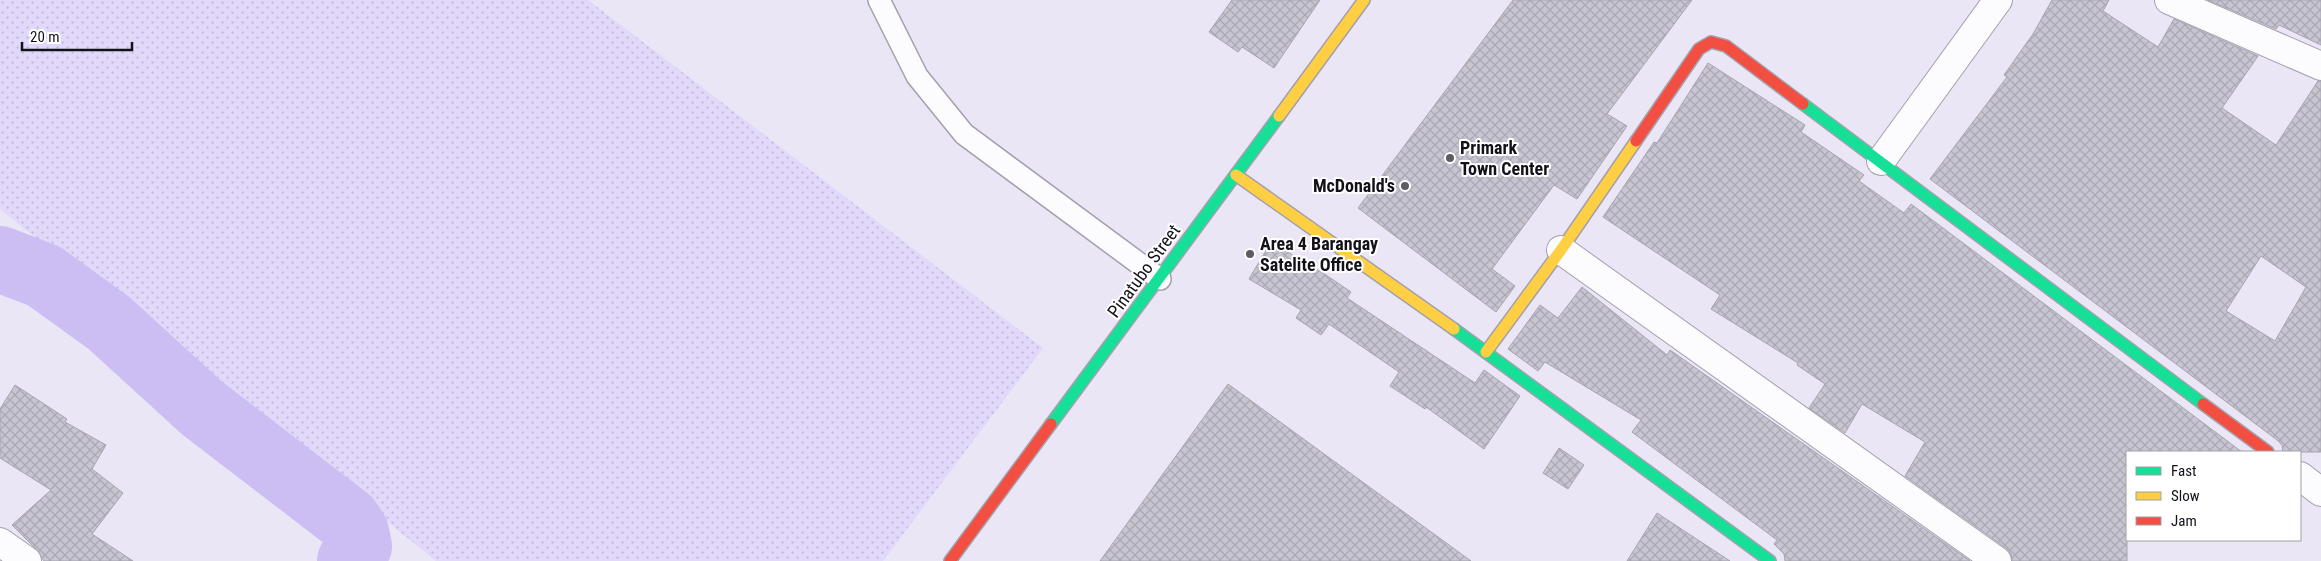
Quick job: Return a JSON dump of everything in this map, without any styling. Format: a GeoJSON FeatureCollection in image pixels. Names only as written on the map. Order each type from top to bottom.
{"type":"FeatureCollection","features":[{"type":"Feature","properties":{"kind":"street","name":"Pinatubo Street"},"geometry":{"type":"LineString","coordinates":[[950,561],[1160,279],[1364,0]]}},
{"type":"Feature","properties":{"kind":"street"},"geometry":{"type":"LineString","coordinates":[[1881,161],[1998,0]]}},
{"type":"Feature","properties":{"kind":"street"},"geometry":{"type":"LineString","coordinates":[[2170,0],[2321,66]]}},
{"type":"Feature","properties":{"kind":"street"},"geometry":{"type":"LineString","coordinates":[[1486,352],[1561,250],[1699,49],[1711,42],[1726,46],[2267,451]]}},
{"type":"Feature","properties":{"kind":"street"},"geometry":{"type":"LineString","coordinates":[[1236,175],[1486,352],[1770,561]]}},
{"type":"Feature","properties":{"kind":"street"},"geometry":{"type":"LineString","coordinates":[[1561,250],[1997,561]]}},
{"type":"Feature","properties":{"kind":"street"},"geometry":{"type":"LineString","coordinates":[[2301,477],[2321,492]]}},
{"type":"Feature","properties":{"kind":"street"},"geometry":{"type":"LineString","coordinates":[[0,542],[27,561]]}},
{"type":"Feature","properties":{"kind":"lane"},"geometry":{"type":"LineString","coordinates":[[879,0],[917,76],[964,134],[1160,279]]}},
{"type":"Feature","properties":{"kind":"shaded area"},"geometry":{"type":"Polygon","coordinates":[[[0,0],[588,0],[1043,348],[883,561],[436,561],[0,209],[0,0]]]}},
{"type":"Feature","properties":{"kind":"building"},"geometry":{"type":"Polygon","coordinates":[[[1232,0],[1320,0],[1274,68],[1242,47],[1238,52],[1209,32],[1232,0]]]}},
{"type":"Feature","properties":{"kind":"building"},"geometry":{"type":"Polygon","coordinates":[[[1513,0],[1692,0],[1607,114],[1627,126],[1577,199],[1554,185],[1492,269],[1515,286],[1496,312],[1358,208],[1513,0]]]}},
{"type":"Feature","properties":{"kind":"building"},"geometry":{"type":"Polygon","coordinates":[[[2052,0],[2109,0],[2103,11],[2158,47],[2174,19],[2258,56],[2222,108],[2276,145],[2318,81],[2321,81],[2321,452],[2283,451],[2282,445],[2277,440],[1930,179],[2007,77],[2004,75],[2033,34],[2052,0]],[[2261,256],[2226,311],[2275,341],[2306,287],[2261,256]]]}},
{"type":"Feature","properties":{"kind":"building"},"geometry":{"type":"Polygon","coordinates":[[[2208,0],[2321,0],[2321,45],[2279,25],[2276,29],[2208,0]]]}},
{"type":"Feature","properties":{"kind":"building"},"geometry":{"type":"Polygon","coordinates":[[[1708,63],[1805,125],[1801,132],[1864,175],[1859,181],[1904,213],[1911,204],[2241,451],[2126,451],[2127,561],[2012,561],[2011,554],[2006,548],[1905,476],[1925,442],[1862,404],[1845,433],[1809,408],[1825,384],[1797,365],[1798,363],[1711,309],[1720,295],[1603,217],[1654,142],[1657,143],[1708,63]]]}},
{"type":"Feature","properties":{"kind":"building"},"geometry":{"type":"Polygon","coordinates":[[[1271,242],[1351,292],[1347,298],[1475,383],[1484,370],[1520,396],[1484,449],[1426,407],[1425,409],[1390,386],[1399,372],[1329,324],[1321,335],[1296,318],[1301,310],[1249,279],[1271,242]]]}},
{"type":"Feature","properties":{"kind":"building"},"geometry":{"type":"Polygon","coordinates":[[[1582,287],[1667,355],[1670,350],[1970,561],[1785,561],[1784,554],[1774,544],[1777,540],[1632,432],[1641,420],[1545,362],[1538,371],[1508,349],[1540,305],[1558,318],[1582,287]]]}},
{"type":"Feature","properties":{"kind":"building"},"geometry":{"type":"Polygon","coordinates":[[[1228,384],[1471,561],[1100,561],[1228,384]]]}},
{"type":"Feature","properties":{"kind":"building"},"geometry":{"type":"Polygon","coordinates":[[[15,385],[67,419],[65,422],[106,445],[92,469],[123,493],[92,534],[133,561],[44,561],[36,549],[12,525],[51,490],[0,458],[0,409],[15,385]]]}},
{"type":"Feature","properties":{"kind":"building"},"geometry":{"type":"Polygon","coordinates":[[[1559,448],[1584,465],[1568,489],[1543,473],[1559,448]]]}},
{"type":"Feature","properties":{"kind":"building"},"geometry":{"type":"Polygon","coordinates":[[[1657,513],[1730,561],[1627,561],[1657,513]]]}},
{"type":"Feature","properties":{"kind":"waterway"},"geometry":{"type":"LineString","coordinates":[[0,259],[44,276],[109,323],[202,408],[348,520],[356,532],[359,546],[350,561]]}},
{"type":"Feature","properties":{"kind":"traffic: fast"},"geometry":{"type":"LineString","coordinates":[[1803,104],[2203,404]]}},
{"type":"Feature","properties":{"kind":"traffic: fast"},"geometry":{"type":"LineString","coordinates":[[1051,424],[1279,116]]}},
{"type":"Feature","properties":{"kind":"traffic: fast"},"geometry":{"type":"LineString","coordinates":[[1454,329],[1770,561]]}},
{"type":"Feature","properties":{"kind":"traffic: slow"},"geometry":{"type":"LineString","coordinates":[[1279,116],[1364,0]]}},
{"type":"Feature","properties":{"kind":"traffic: slow"},"geometry":{"type":"LineString","coordinates":[[1486,352],[1561,250],[1636,141]]}},
{"type":"Feature","properties":{"kind":"traffic: slow"},"geometry":{"type":"LineString","coordinates":[[1236,175],[1454,329]]}},
{"type":"Feature","properties":{"kind":"traffic: jam"},"geometry":{"type":"LineString","coordinates":[[1636,141],[1699,49],[1711,42],[1726,46],[1803,104]]}},
{"type":"Feature","properties":{"kind":"traffic: jam"},"geometry":{"type":"LineString","coordinates":[[2203,404],[2267,451]]}},
{"type":"Feature","properties":{"kind":"traffic: jam"},"geometry":{"type":"LineString","coordinates":[[950,561],[1051,424]]}},
{"type":"Feature","properties":{"kind":"place","name":"Primark Town Center"},"geometry":{"type":"Point","coordinates":[1450,158]}},
{"type":"Feature","properties":{"kind":"place","name":"McDonald's"},"geometry":{"type":"Point","coordinates":[1405,186]}},
{"type":"Feature","properties":{"kind":"place","name":"Area 4 Barangay Satelite Office"},"geometry":{"type":"Point","coordinates":[1250,254]}}]}
